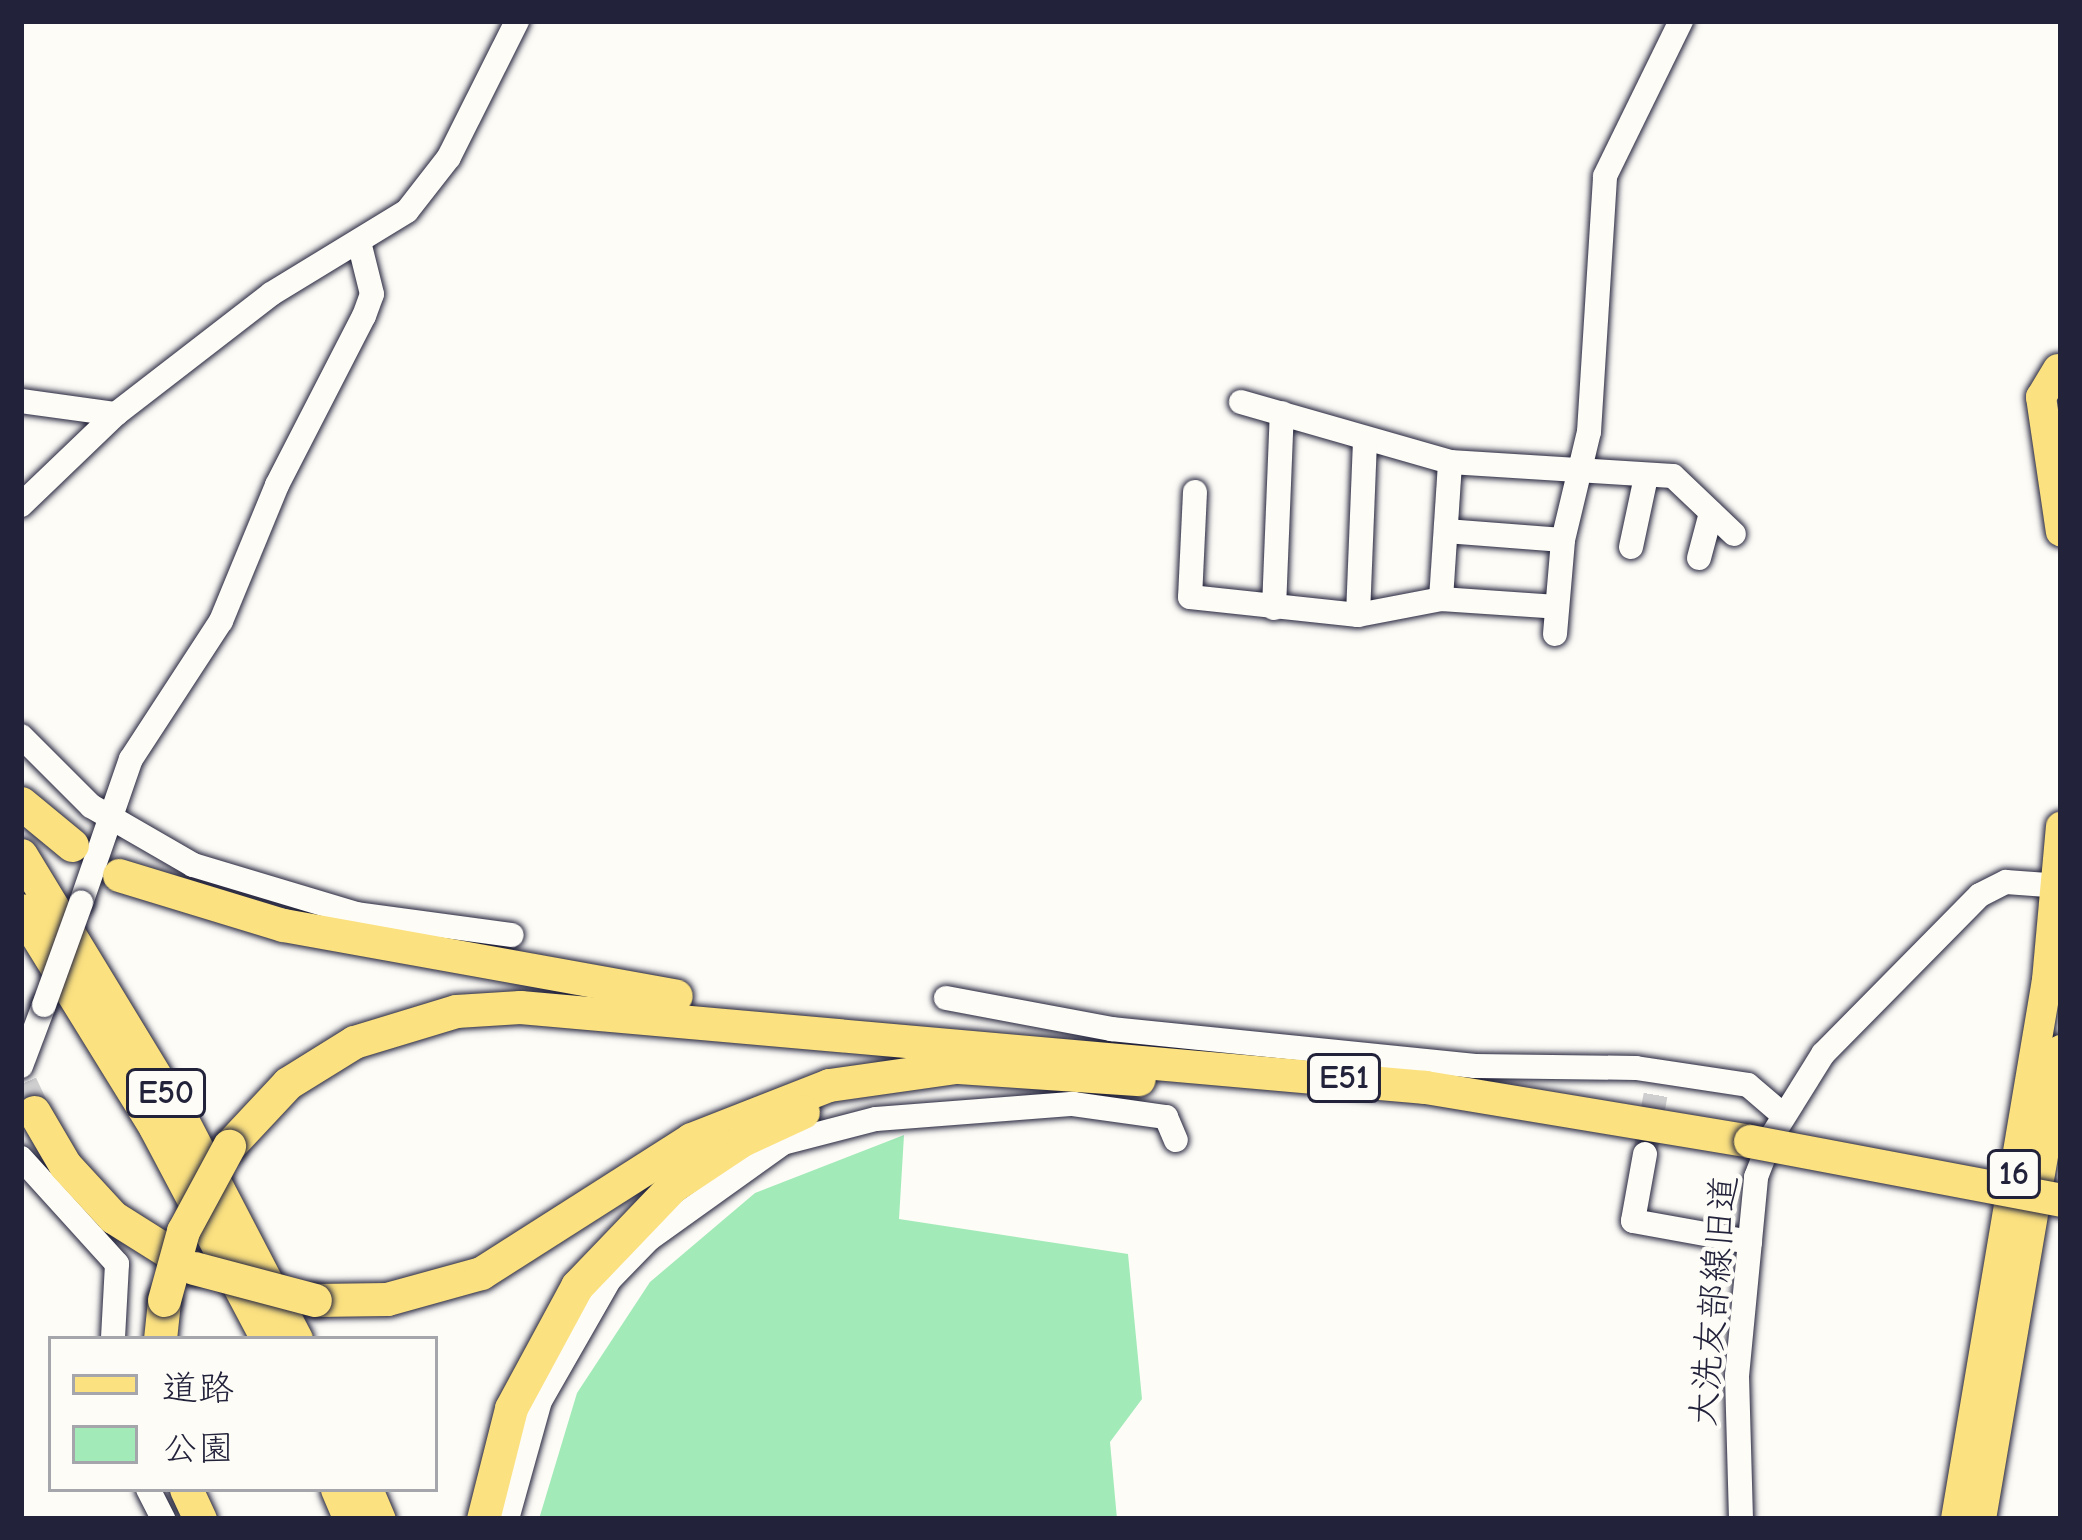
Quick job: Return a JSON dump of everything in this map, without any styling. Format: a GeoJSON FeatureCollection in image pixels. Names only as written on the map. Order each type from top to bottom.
{"type":"FeatureCollection","features":[{"type":"Feature","properties":{"kind":"highway"},"geometry":{"type":"LineString","coordinates":[[21,802],[71,845]]}},
{"type":"Feature","properties":{"kind":"highway","name":"E50"},"geometry":{"type":"LineString","coordinates":[[21,855],[160,1081],[294,1336]]}},
{"type":"Feature","properties":{"kind":"highway"},"geometry":{"type":"LineString","coordinates":[[119,875],[204,907],[418,951],[1088,1065]]}},
{"type":"Feature","properties":{"kind":"highway","name":"E50"},"geometry":{"type":"LineString","coordinates":[[21,910],[156,1129],[265,1336]]}},
{"type":"Feature","properties":{"kind":"highway"},"geometry":{"type":"LineString","coordinates":[[160,1336],[164,1300],[183,1231],[229,1146],[320,1060],[383,1030],[470,1010],[623,1012],[1088,1065]]}},
{"type":"Feature","properties":{"kind":"highway"},"geometry":{"type":"LineString","coordinates":[[34,1112],[65,1165],[113,1217],[194,1268],[315,1300],[387,1299],[481,1273],[691,1138],[813,1089],[934,1068],[1088,1065]]}},
{"type":"Feature","properties":{"kind":"highway"},"geometry":{"type":"LineString","coordinates":[[484,1519],[512,1408],[560,1310],[617,1239],[697,1168],[766,1128],[866,1093],[940,1080],[1088,1065]]}},
{"type":"Feature","properties":{"kind":"highway","name":"E51"},"geometry":{"type":"LineString","coordinates":[[1088,1065],[1599,1117],[2061,1200]]}},
{"type":"Feature","properties":{"kind":"main road"},"geometry":{"type":"LineString","coordinates":[[2060,373],[2042,397],[2061,532]]}},
{"type":"Feature","properties":{"kind":"main road","name":"16"},"geometry":{"type":"LineString","coordinates":[[1956,1519],[2059,885],[2061,827]]}},
{"type":"Feature","properties":{"kind":"main road","name":"16"},"geometry":{"type":"LineString","coordinates":[[1981,1519],[2061,1050]]}},
{"type":"Feature","properties":{"kind":"street"},"geometry":{"type":"LineString","coordinates":[[21,505],[116,414],[271,294],[360,246],[436,177],[517,21]]}},
{"type":"Feature","properties":{"kind":"street"},"geometry":{"type":"LineString","coordinates":[[1555,634],[1563,540],[1588,432],[1605,176],[1681,21]]}},
{"type":"Feature","properties":{"kind":"street"},"geometry":{"type":"LineString","coordinates":[[21,1066],[142,736],[220,621],[277,485],[364,316],[371,294],[360,246]]}},
{"type":"Feature","properties":{"kind":"street"},"geometry":{"type":"LineString","coordinates":[[21,401],[116,414]]}},
{"type":"Feature","properties":{"kind":"street"},"geometry":{"type":"LineString","coordinates":[[1241,401],[1450,462],[1672,476],[1734,534]]}},
{"type":"Feature","properties":{"kind":"street"},"geometry":{"type":"LineString","coordinates":[[1274,608],[1282,413]]}},
{"type":"Feature","properties":{"kind":"street"},"geometry":{"type":"LineString","coordinates":[[1358,615],[1365,440]]}},
{"type":"Feature","properties":{"kind":"street"},"geometry":{"type":"LineString","coordinates":[[1442,599],[1450,462]]}},
{"type":"Feature","properties":{"kind":"street"},"geometry":{"type":"LineString","coordinates":[[1631,547],[1646,477]]}},
{"type":"Feature","properties":{"kind":"street"},"geometry":{"type":"LineString","coordinates":[[1195,492],[1190,597],[1358,615],[1442,599],[1557,608]]}},
{"type":"Feature","properties":{"kind":"street"},"geometry":{"type":"LineString","coordinates":[[1699,558],[1711,513]]}},
{"type":"Feature","properties":{"kind":"street"},"geometry":{"type":"LineString","coordinates":[[1446,531],[1563,540]]}},
{"type":"Feature","properties":{"kind":"street"},"geometry":{"type":"LineString","coordinates":[[21,736],[110,820],[193,865],[302,900],[512,935]]}},
{"type":"Feature","properties":{"kind":"street","name":"大洗友部線旧道"},"geometry":{"type":"LineString","coordinates":[[1742,1519],[1737,1376],[1756,1177],[1783,1114],[1822,1054],[1980,895],[2006,882],[2059,885]]}},
{"type":"Feature","properties":{"kind":"street"},"geometry":{"type":"LineString","coordinates":[[946,998],[1111,1029],[1475,1066],[1748,1085],[1783,1114]]}},
{"type":"Feature","properties":{"kind":"street"},"geometry":{"type":"LineString","coordinates":[[507,1519],[540,1401],[610,1279],[649,1238],[783,1144],[876,1119],[1072,1104],[1166,1117],[1176,1140]]}},
{"type":"Feature","properties":{"kind":"street"},"geometry":{"type":"LineString","coordinates":[[1646,1154],[1633,1221],[1750,1242]]}},
{"type":"Feature","properties":{"kind":"street"},"geometry":{"type":"LineString","coordinates":[[21,1158],[117,1264],[113,1336]]}},
{"type":"Feature","properties":{"kind":"street"},"geometry":{"type":"LineString","coordinates":[[150,1492],[164,1519]]}},
{"type":"Feature","properties":{"kind":"green space"},"geometry":{"type":"Polygon","coordinates":[[[904,1135],[899,1219],[1128,1254],[1142,1399],[1110,1442],[1117,1519],[539,1519],[577,1393],[650,1282],[755,1193],[904,1135]]]}},
{"type":"Feature","properties":{"kind":"tunnel"},"geometry":{"type":"LineString","coordinates":[[21,1084],[34,1112]]}},
{"type":"Feature","properties":{"kind":"tunnel"},"geometry":{"type":"LineString","coordinates":[[1645,1154],[1656,1092]]}}]}
